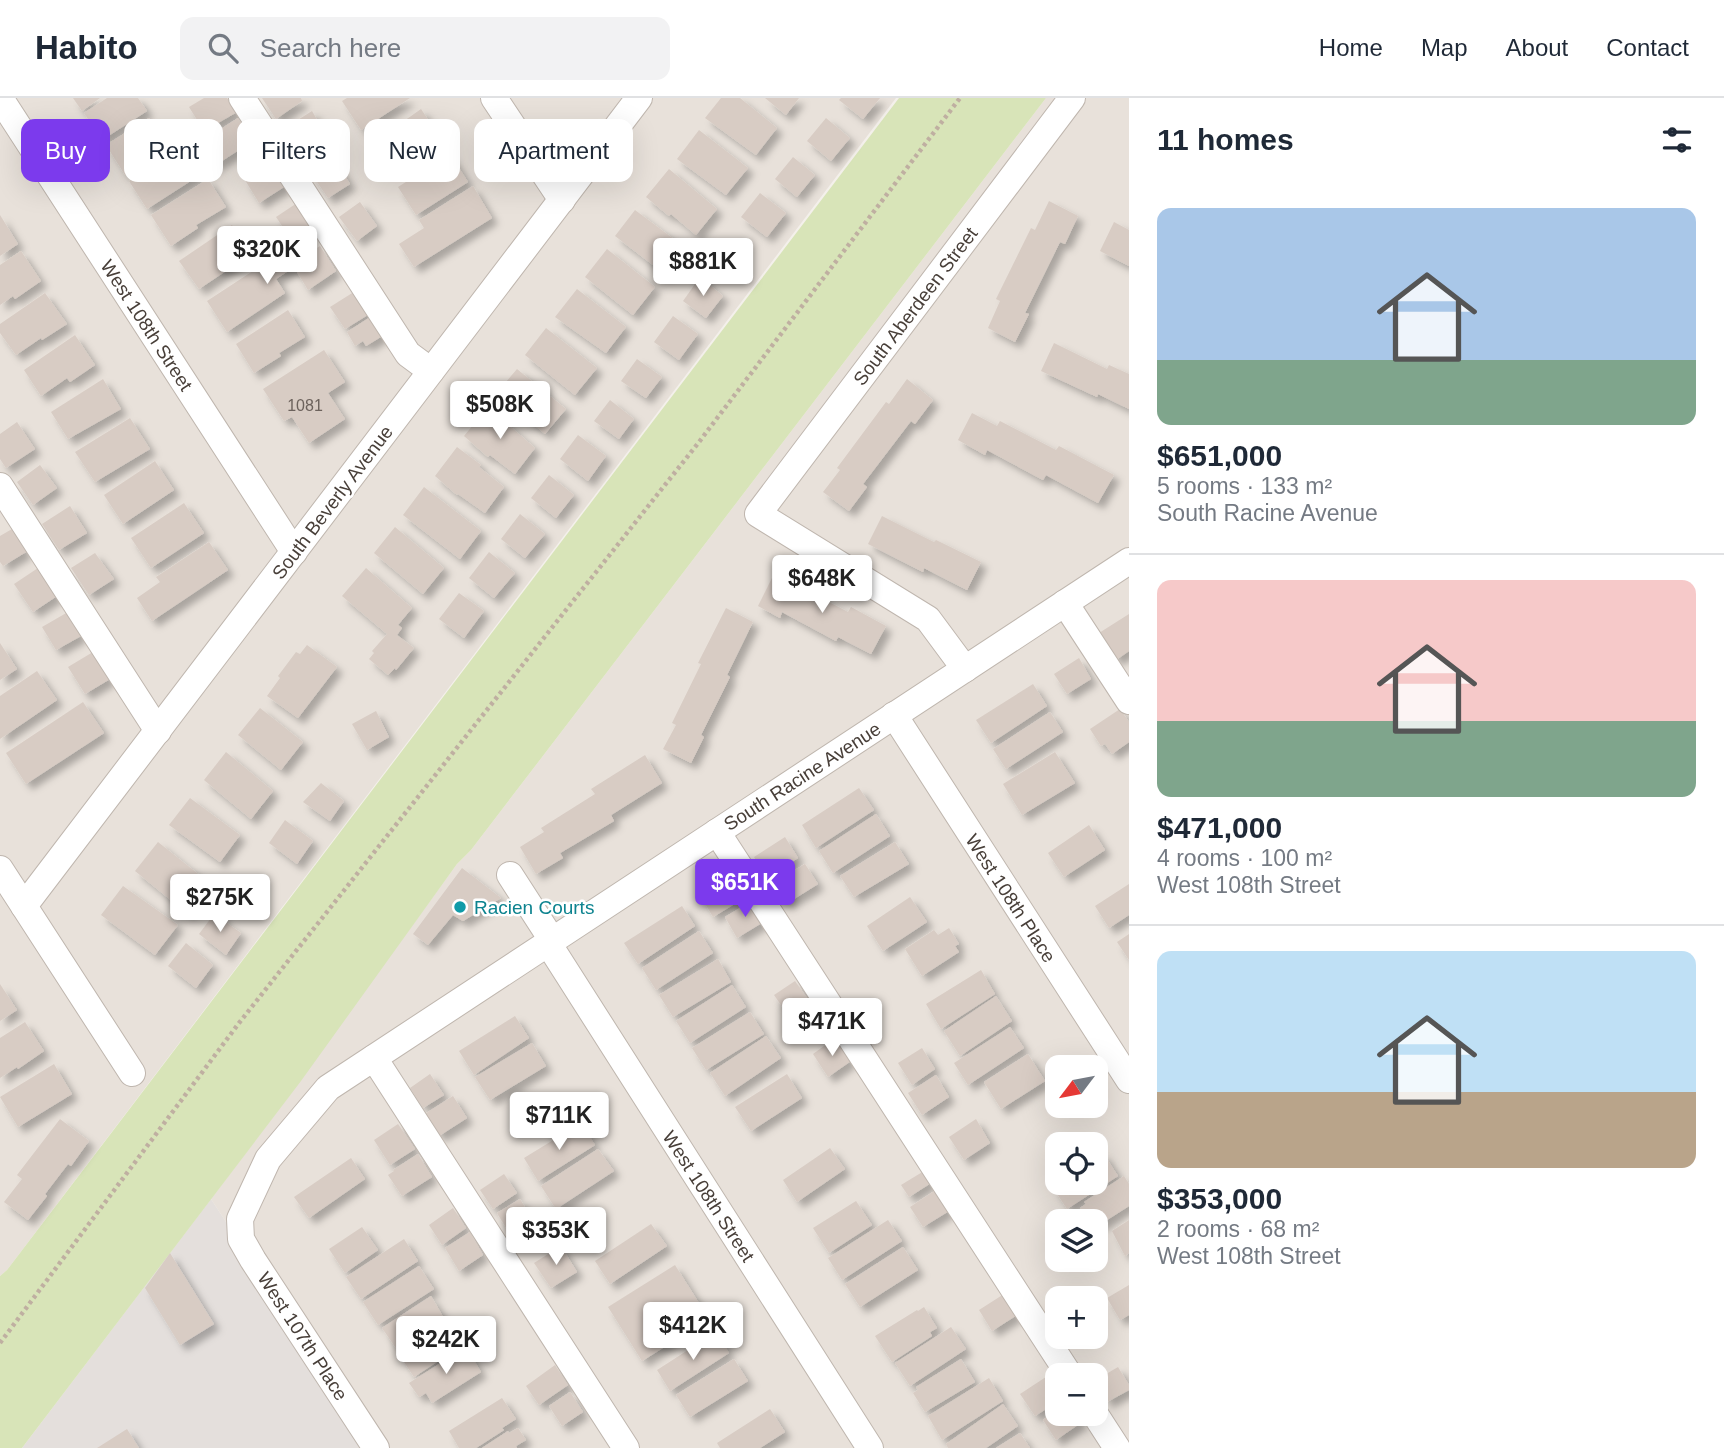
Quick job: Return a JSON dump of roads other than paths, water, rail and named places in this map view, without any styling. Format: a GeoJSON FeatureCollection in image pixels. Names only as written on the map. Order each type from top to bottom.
{"type":"FeatureCollection","features":[{"type":"Feature","properties":{"kind":"street","name":"West 108th Street"},"geometry":{"type":"LineString","coordinates":[[0,98],[294,552]]}},
{"type":"Feature","properties":{"kind":"street"},"geometry":{"type":"LineString","coordinates":[[242,98],[408,354],[431,371]]}},
{"type":"Feature","properties":{"kind":"street"},"geometry":{"type":"LineString","coordinates":[[494,98],[562,200]]}},
{"type":"Feature","properties":{"kind":"street","name":"South Beverly Avenue"},"geometry":{"type":"LineString","coordinates":[[24,906],[639,98]]}},
{"type":"Feature","properties":{"kind":"street","name":"South Aberdeen Street"},"geometry":{"type":"LineString","coordinates":[[965,669],[928,619],[758,513],[1073,98]]}},
{"type":"Feature","properties":{"kind":"street"},"geometry":{"type":"LineString","coordinates":[[0,486],[158,731]]}},
{"type":"Feature","properties":{"kind":"street","name":"South Racine Avenue"},"geometry":{"type":"LineString","coordinates":[[240,1219],[268,1159],[328,1088],[1129,561]]}},
{"type":"Feature","properties":{"kind":"street"},"geometry":{"type":"LineString","coordinates":[[1065,603],[1129,701]]}},
{"type":"Feature","properties":{"kind":"street","name":"West 108th Place"},"geometry":{"type":"LineString","coordinates":[[894,715],[1129,1080]]}},
{"type":"Feature","properties":{"kind":"street"},"geometry":{"type":"LineString","coordinates":[[717,832],[1062,1363]]}},
{"type":"Feature","properties":{"kind":"street"},"geometry":{"type":"LineString","coordinates":[[0,869],[132,1073]]}},
{"type":"Feature","properties":{"kind":"street","name":"West 108th Street"},"geometry":{"type":"LineString","coordinates":[[510,875],[870,1448]]}},
{"type":"Feature","properties":{"kind":"street"},"geometry":{"type":"LineString","coordinates":[[374,1058],[626,1448]]}},
{"type":"Feature","properties":{"kind":"street","name":"West 107th Place"},"geometry":{"type":"LineString","coordinates":[[240,1219],[242,1239],[254,1261],[376,1448]]}},
{"type":"Feature","properties":{"kind":"street"},"geometry":{"type":"LineString","coordinates":[[1103,1426],[1117,1448]]}},
{"type":"Feature","properties":{"kind":"place","name":"Racien Courts"},"geometry":{"type":"Point","coordinates":[460,907]}}]}
